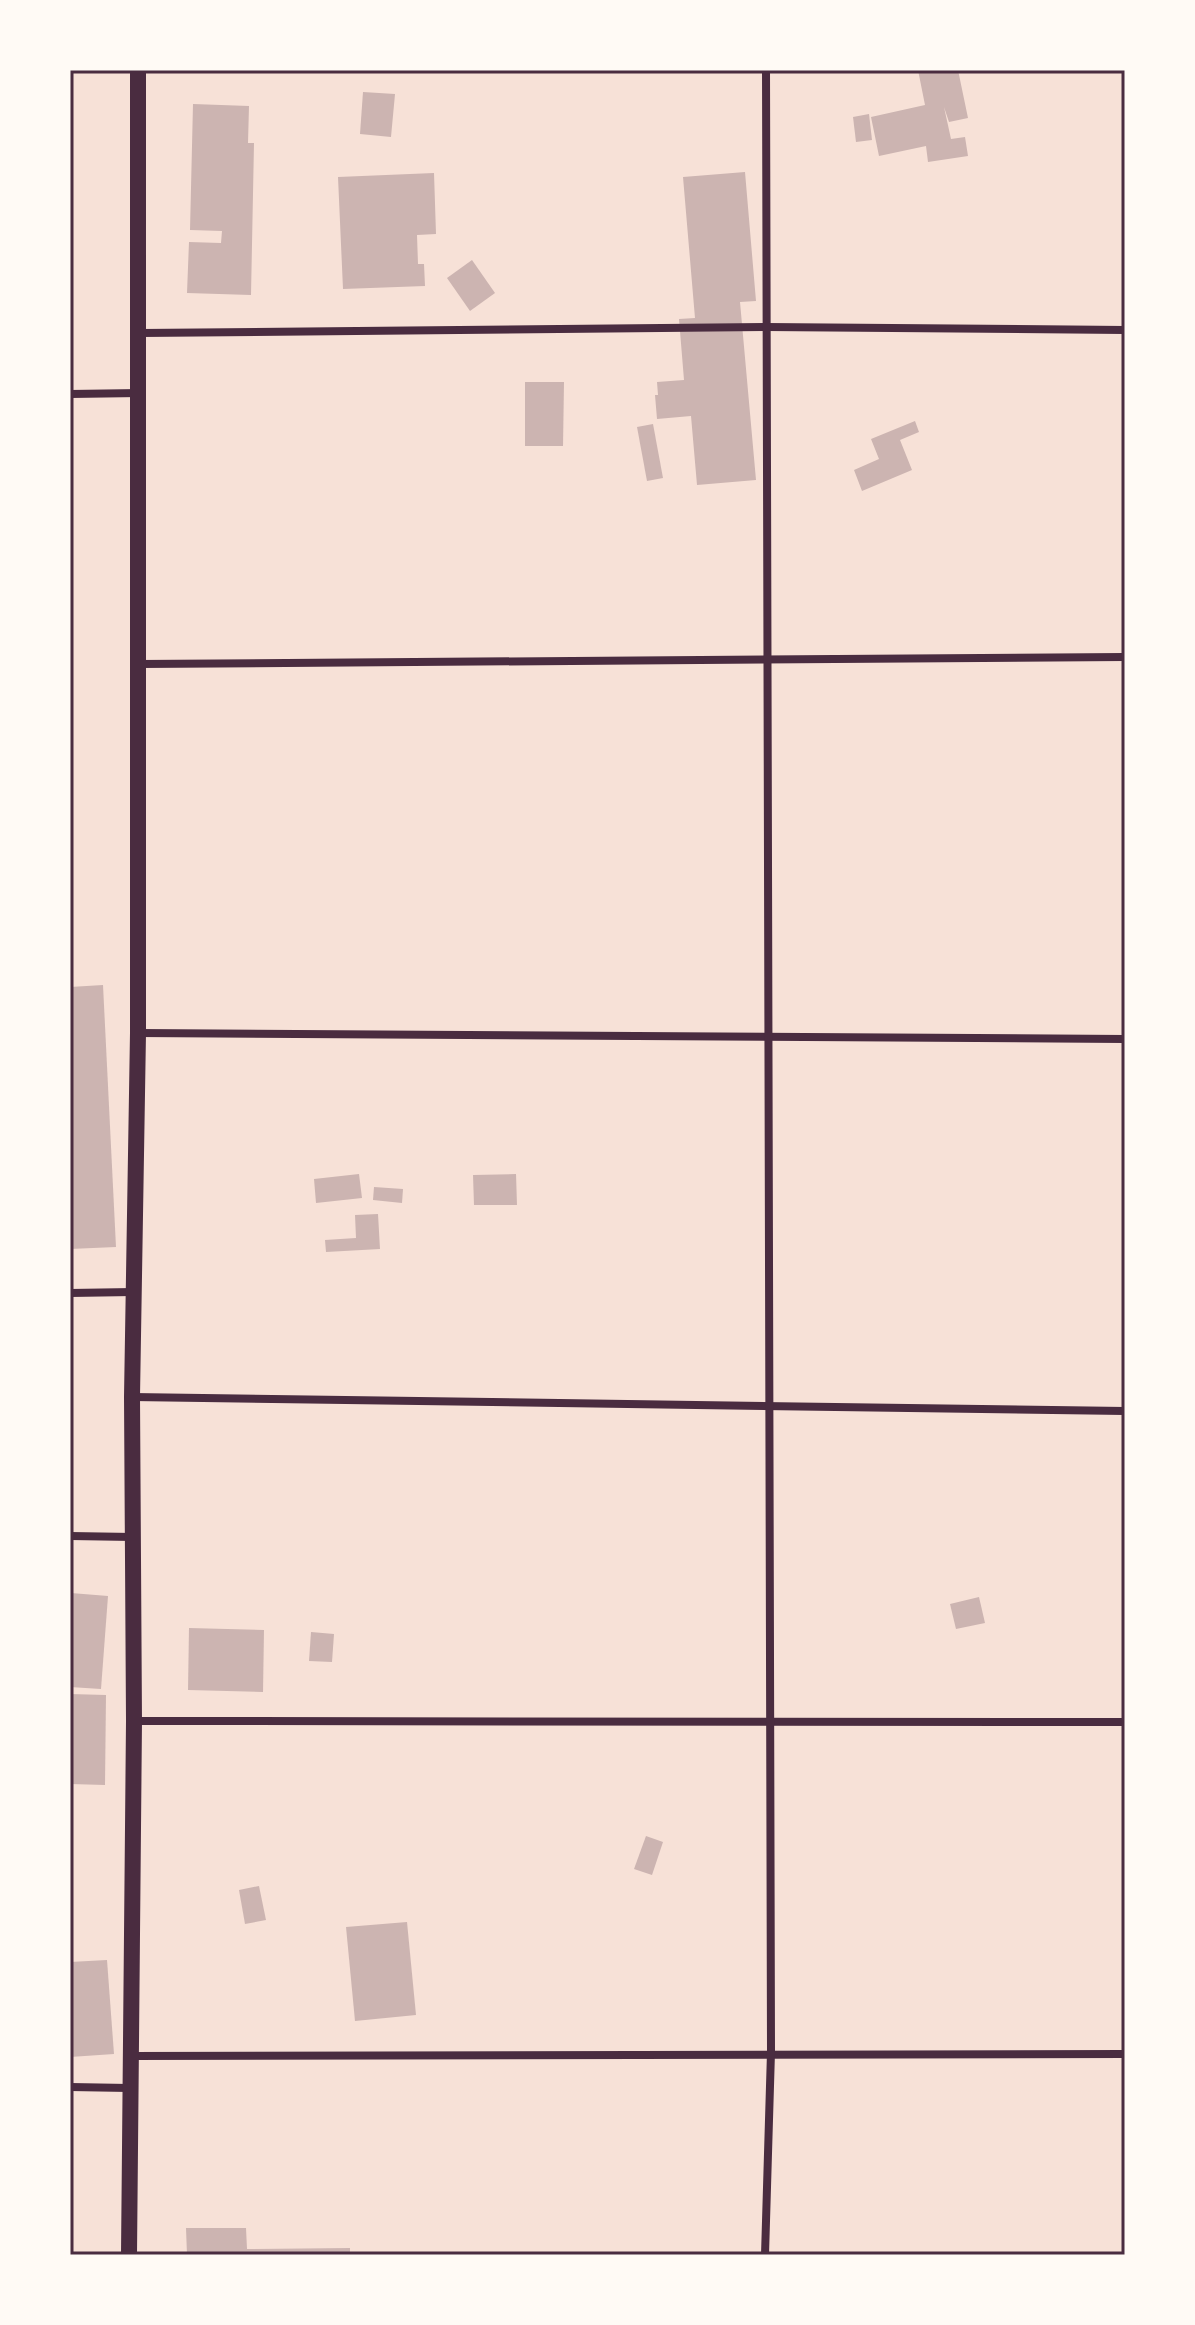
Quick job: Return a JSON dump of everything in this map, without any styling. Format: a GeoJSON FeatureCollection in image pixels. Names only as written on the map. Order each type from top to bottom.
{"type":"FeatureCollection","features":[{"type":"Feature","properties":{"kind":"main road"},"geometry":{"type":"LineString","coordinates":[[129,2255],[141,333],[138,70]]}},
{"type":"Feature","properties":{"kind":"street"},"geometry":{"type":"LineString","coordinates":[[765,2255],[771,2052],[766,70]]}},
{"type":"Feature","properties":{"kind":"street"},"geometry":{"type":"LineString","coordinates":[[141,333],[766,327],[1125,330]]}},
{"type":"Feature","properties":{"kind":"street"},"geometry":{"type":"LineString","coordinates":[[70,394],[140,393]]}},
{"type":"Feature","properties":{"kind":"street"},"geometry":{"type":"LineString","coordinates":[[139,664],[766,657],[1125,657]]}},
{"type":"Feature","properties":{"kind":"street"},"geometry":{"type":"LineString","coordinates":[[138,1033],[1125,1039]]}},
{"type":"Feature","properties":{"kind":"street"},"geometry":{"type":"LineString","coordinates":[[70,1293],[134,1292]]}},
{"type":"Feature","properties":{"kind":"street"},"geometry":{"type":"LineString","coordinates":[[132,1397],[1125,1411]]}},
{"type":"Feature","properties":{"kind":"street"},"geometry":{"type":"LineString","coordinates":[[70,1536],[133,1537]]}},
{"type":"Feature","properties":{"kind":"street"},"geometry":{"type":"LineString","coordinates":[[134,1721],[769,1719],[1125,1722]]}},
{"type":"Feature","properties":{"kind":"street"},"geometry":{"type":"LineString","coordinates":[[130,2056],[771,2052],[1125,2054]]}},
{"type":"Feature","properties":{"kind":"street"},"geometry":{"type":"LineString","coordinates":[[70,2087],[129,2088]]}},
{"type":"Feature","properties":{"kind":"building"},"geometry":{"type":"Polygon","coordinates":[[[918,70],[958,70],[968,118],[949,122],[944,107],[951,139],[965,137],[968,156],[928,162],[926,146],[879,156],[871,117],[925,105],[918,70]]]}},
{"type":"Feature","properties":{"kind":"building"},"geometry":{"type":"Polygon","coordinates":[[[363,92],[395,94],[391,137],[360,134],[363,92]]]}},
{"type":"Feature","properties":{"kind":"building"},"geometry":{"type":"Polygon","coordinates":[[[193,104],[249,106],[248,143],[254,143],[251,295],[187,293],[189,242],[221,243],[222,231],[190,230],[193,104]]]}},
{"type":"Feature","properties":{"kind":"building"},"geometry":{"type":"Polygon","coordinates":[[[869,114],[872,140],[856,142],[853,117],[869,114]]]}},
{"type":"Feature","properties":{"kind":"building"},"geometry":{"type":"Polygon","coordinates":[[[745,172],[756,301],[740,302],[756,480],[697,485],[691,416],[657,419],[655,395],[658,395],[657,382],[684,380],[679,319],[695,318],[683,177],[745,172]]]}},
{"type":"Feature","properties":{"kind":"building"},"geometry":{"type":"Polygon","coordinates":[[[434,173],[436,234],[417,235],[418,264],[424,264],[425,286],[343,289],[338,177],[434,173]]]}},
{"type":"Feature","properties":{"kind":"building"},"geometry":{"type":"Polygon","coordinates":[[[472,260],[495,293],[470,311],[447,278],[472,260]]]}},
{"type":"Feature","properties":{"kind":"building"},"geometry":{"type":"Polygon","coordinates":[[[525,382],[564,382],[563,446],[525,446],[525,382]]]}},
{"type":"Feature","properties":{"kind":"building"},"geometry":{"type":"Polygon","coordinates":[[[915,421],[919,432],[900,440],[912,470],[862,491],[854,470],[879,459],[871,439],[915,421]]]}},
{"type":"Feature","properties":{"kind":"building"},"geometry":{"type":"Polygon","coordinates":[[[653,424],[663,478],[647,481],[637,427],[653,424]]]}},
{"type":"Feature","properties":{"kind":"building"},"geometry":{"type":"Polygon","coordinates":[[[103,985],[116,1247],[70,1249],[70,987],[103,985]]]}},
{"type":"Feature","properties":{"kind":"building"},"geometry":{"type":"Polygon","coordinates":[[[359,1174],[362,1198],[316,1203],[314,1179],[359,1174]]]}},
{"type":"Feature","properties":{"kind":"building"},"geometry":{"type":"Polygon","coordinates":[[[516,1174],[517,1205],[474,1205],[473,1175],[516,1174]]]}},
{"type":"Feature","properties":{"kind":"building"},"geometry":{"type":"Polygon","coordinates":[[[374,1187],[403,1189],[402,1203],[373,1200],[374,1187]]]}},
{"type":"Feature","properties":{"kind":"building"},"geometry":{"type":"Polygon","coordinates":[[[378,1214],[380,1249],[326,1252],[325,1240],[356,1238],[355,1215],[378,1214]]]}},
{"type":"Feature","properties":{"kind":"building"},"geometry":{"type":"Polygon","coordinates":[[[71,1593],[108,1596],[101,1689],[70,1687],[71,1593]]]}},
{"type":"Feature","properties":{"kind":"building"},"geometry":{"type":"Polygon","coordinates":[[[979,1597],[985,1623],[956,1629],[950,1604],[979,1597]]]}},
{"type":"Feature","properties":{"kind":"building"},"geometry":{"type":"Polygon","coordinates":[[[189,1628],[264,1630],[263,1692],[188,1690],[189,1628]]]}},
{"type":"Feature","properties":{"kind":"building"},"geometry":{"type":"Polygon","coordinates":[[[311,1632],[334,1634],[332,1662],[309,1661],[311,1632]]]}},
{"type":"Feature","properties":{"kind":"building"},"geometry":{"type":"Polygon","coordinates":[[[70,1694],[106,1695],[105,1785],[70,1784],[70,1694]]]}},
{"type":"Feature","properties":{"kind":"building"},"geometry":{"type":"Polygon","coordinates":[[[646,1836],[663,1842],[652,1875],[634,1869],[646,1836]]]}},
{"type":"Feature","properties":{"kind":"building"},"geometry":{"type":"Polygon","coordinates":[[[259,1886],[266,1920],[245,1924],[239,1890],[259,1886]]]}},
{"type":"Feature","properties":{"kind":"building"},"geometry":{"type":"Polygon","coordinates":[[[407,1922],[416,2015],[355,2021],[346,1927],[407,1922]]]}},
{"type":"Feature","properties":{"kind":"building"},"geometry":{"type":"Polygon","coordinates":[[[107,1960],[114,2054],[70,2057],[70,1962],[107,1960]]]}},
{"type":"Feature","properties":{"kind":"building"},"geometry":{"type":"Polygon","coordinates":[[[186,2228],[246,2228],[247,2249],[350,2248],[350,2255],[187,2255],[186,2228]]]}}]}
